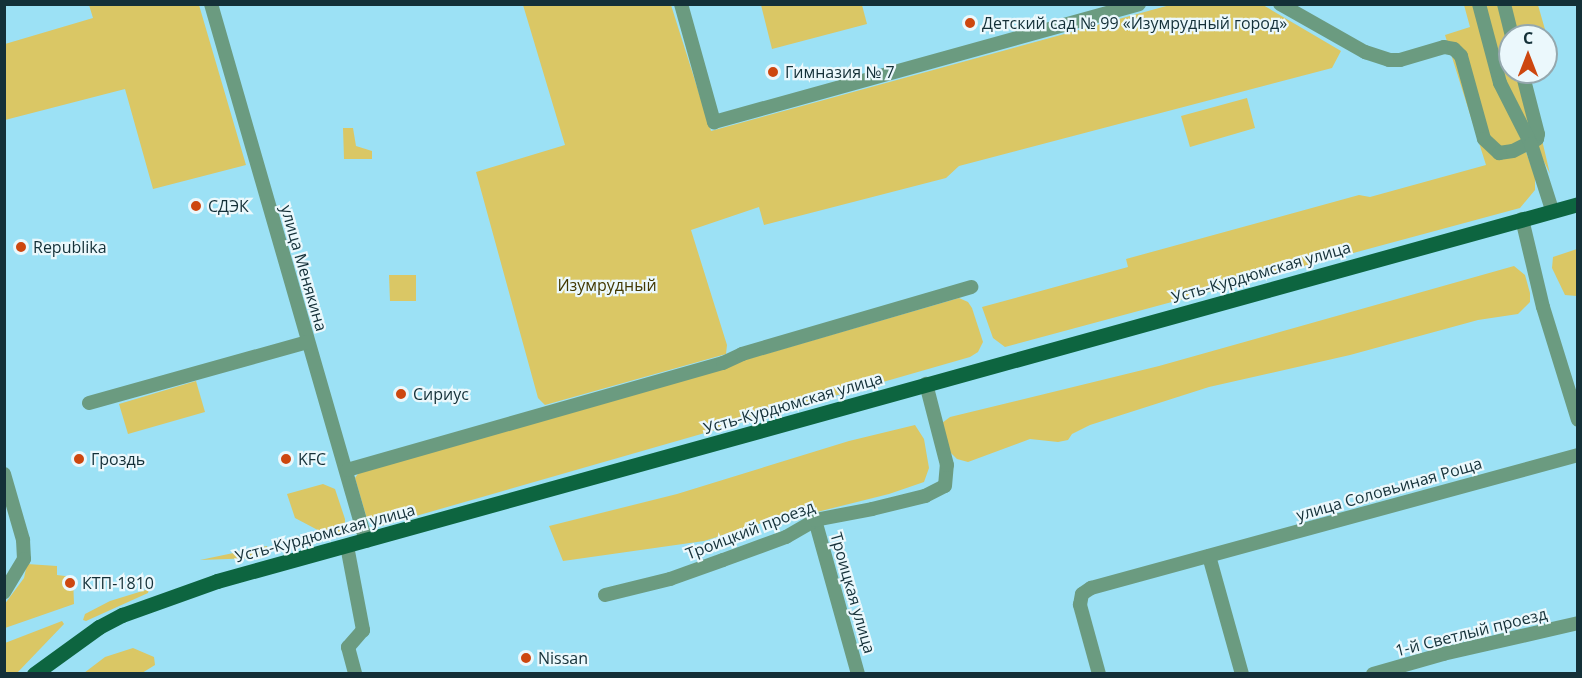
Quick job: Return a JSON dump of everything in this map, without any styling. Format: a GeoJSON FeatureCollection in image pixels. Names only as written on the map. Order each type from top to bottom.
{"type":"FeatureCollection","features":[{"type":"Feature","properties":{"kind":"main road","name":"Усть-Курдюмская улица"},"geometry":{"type":"LineString","coordinates":[[34,674],[99,627],[144,606],[217,581],[1578,204]]}},
{"type":"Feature","properties":{"kind":"street","name":"улица Менякина"},"geometry":{"type":"LineString","coordinates":[[211,4],[366,541]]}},
{"type":"Feature","properties":{"kind":"street"},"geometry":{"type":"LineString","coordinates":[[681,4],[714,122],[1139,4]]}},
{"type":"Feature","properties":{"kind":"street"},"geometry":{"type":"LineString","coordinates":[[1280,4],[1365,52],[1389,60],[1400,60],[1444,47],[1454,49],[1461,56],[1484,139],[1488,146],[1499,153],[1531,144],[1538,134],[1525,84]]}},
{"type":"Feature","properties":{"kind":"street"},"geometry":{"type":"LineString","coordinates":[[1479,4],[1500,83],[1531,144],[1552,210]]}},
{"type":"Feature","properties":{"kind":"street"},"geometry":{"type":"LineString","coordinates":[[1504,4],[1509,24]]}},
{"type":"Feature","properties":{"kind":"street"},"geometry":{"type":"LineString","coordinates":[[1522,219],[1543,307],[1578,420]]}},
{"type":"Feature","properties":{"kind":"street"},"geometry":{"type":"LineString","coordinates":[[347,470],[723,363],[742,354],[971,287]]}},
{"type":"Feature","properties":{"kind":"street"},"geometry":{"type":"LineString","coordinates":[[88,403],[308,342]]}},
{"type":"Feature","properties":{"kind":"street","name":"Троицкий проезд"},"geometry":{"type":"LineString","coordinates":[[605,595],[670,579],[702,568],[786,537],[815,520],[872,510],[925,495],[945,486],[947,465],[926,384]]}},
{"type":"Feature","properties":{"kind":"street","name":"улица Соловьиная Роща"},"geometry":{"type":"LineString","coordinates":[[1099,674],[1080,605],[1082,594],[1091,588],[1578,455]]}},
{"type":"Feature","properties":{"kind":"street"},"geometry":{"type":"LineString","coordinates":[[4,474],[23,540],[24,559],[4,592]]}},
{"type":"Feature","properties":{"kind":"street","name":"Троицкая улица"},"geometry":{"type":"LineString","coordinates":[[815,520],[858,674]]}},
{"type":"Feature","properties":{"kind":"street"},"geometry":{"type":"LineString","coordinates":[[347,546],[363,630],[348,647],[355,674]]}},
{"type":"Feature","properties":{"kind":"street"},"geometry":{"type":"LineString","coordinates":[[1209,556],[1242,674]]}},
{"type":"Feature","properties":{"kind":"street","name":"1-й Светлый проезд"},"geometry":{"type":"LineString","coordinates":[[1373,674],[1443,654],[1578,623]]}},
{"type":"Feature","properties":{"kind":"green space"},"geometry":{"type":"Polygon","coordinates":[[[89,5],[199,5],[246,165],[153,189],[125,89],[5,120],[5,44],[93,18],[89,5]]]}},
{"type":"Feature","properties":{"kind":"green space","name":"Изумрудный"},"geometry":{"type":"Polygon","coordinates":[[[523,5],[671,5],[711,131],[1170,5],[1263,5],[1341,51],[1332,68],[959,166],[946,178],[764,225],[759,207],[691,230],[727,345],[726,354],[545,405],[538,398],[476,172],[565,145],[523,5]]]}},
{"type":"Feature","properties":{"kind":"green space"},"geometry":{"type":"Polygon","coordinates":[[[761,5],[862,5],[867,24],[772,49],[761,5]]]}},
{"type":"Feature","properties":{"kind":"green space"},"geometry":{"type":"Polygon","coordinates":[[[1464,5],[1473,5],[1498,74],[1498,84],[1501,84],[1535,177],[1535,190],[1520,208],[1005,347],[993,338],[982,307],[1128,267],[1126,259],[1359,195],[1370,197],[1486,165],[1445,35],[1470,27],[1464,5]]]}},
{"type":"Feature","properties":{"kind":"green space"},"geometry":{"type":"Polygon","coordinates":[[[1483,5],[1538,5],[1543,24],[1498,24],[1498,59],[1483,5]]]}},
{"type":"Feature","properties":{"kind":"green space"},"geometry":{"type":"Polygon","coordinates":[[[1506,84],[1529,84],[1550,174],[1506,84]]]}},
{"type":"Feature","properties":{"kind":"green space"},"geometry":{"type":"Polygon","coordinates":[[[1247,98],[1255,128],[1190,147],[1181,116],[1247,98]]]}},
{"type":"Feature","properties":{"kind":"green space"},"geometry":{"type":"Polygon","coordinates":[[[343,128],[353,128],[356,146],[372,151],[372,159],[344,159],[343,128]]]}},
{"type":"Feature","properties":{"kind":"green space"},"geometry":{"type":"Polygon","coordinates":[[[1577,249],[1577,296],[1565,295],[1552,268],[1553,257],[1577,249]]]}},
{"type":"Feature","properties":{"kind":"green space"},"geometry":{"type":"Polygon","coordinates":[[[1514,266],[1525,275],[1530,293],[1530,302],[1518,314],[1478,320],[1350,355],[1209,387],[1090,425],[1072,434],[1068,440],[1058,442],[1030,439],[968,462],[957,459],[950,452],[942,423],[950,417],[1159,366],[1514,266]]]}},
{"type":"Feature","properties":{"kind":"green space"},"geometry":{"type":"Polygon","coordinates":[[[389,275],[416,275],[416,301],[390,301],[389,275]]]}},
{"type":"Feature","properties":{"kind":"green space"},"geometry":{"type":"Polygon","coordinates":[[[959,298],[968,302],[972,308],[983,342],[978,352],[970,357],[381,526],[367,519],[355,478],[360,471],[959,298]]]}},
{"type":"Feature","properties":{"kind":"green space"},"geometry":{"type":"Polygon","coordinates":[[[196,381],[205,412],[128,434],[119,404],[196,381]]]}},
{"type":"Feature","properties":{"kind":"green space"},"geometry":{"type":"Polygon","coordinates":[[[915,425],[924,439],[929,468],[924,482],[889,494],[809,514],[778,518],[704,541],[563,561],[549,526],[677,494],[849,441],[915,425]]]}},
{"type":"Feature","properties":{"kind":"green space"},"geometry":{"type":"Polygon","coordinates":[[[323,484],[335,489],[345,519],[345,533],[336,537],[331,537],[295,518],[287,494],[323,484]]]}},
{"type":"Feature","properties":{"kind":"green space"},"geometry":{"type":"Polygon","coordinates":[[[267,546],[268,553],[259,558],[200,560],[267,546]]]}},
{"type":"Feature","properties":{"kind":"green space"},"geometry":{"type":"Polygon","coordinates":[[[27,564],[57,566],[57,575],[73,577],[74,604],[5,628],[4,605],[24,578],[27,564]]]}},
{"type":"Feature","properties":{"kind":"green space"},"geometry":{"type":"Polygon","coordinates":[[[149,589],[148,593],[86,621],[83,620],[85,614],[110,601],[149,589]]]}},
{"type":"Feature","properties":{"kind":"green space"},"geometry":{"type":"Polygon","coordinates":[[[62,621],[64,624],[17,673],[5,673],[5,643],[62,621]]]}},
{"type":"Feature","properties":{"kind":"green space"},"geometry":{"type":"Polygon","coordinates":[[[133,648],[154,657],[155,665],[142,673],[84,673],[105,657],[133,648]]]}},
{"type":"Feature","properties":{"kind":"place","name":"Детский сад № 99 «Изумрудный город»"},"geometry":{"type":"Point","coordinates":[970,23]}},
{"type":"Feature","properties":{"kind":"place","name":"Гимназия № 7"},"geometry":{"type":"Point","coordinates":[773,72]}},
{"type":"Feature","properties":{"kind":"place","name":"СДЭК"},"geometry":{"type":"Point","coordinates":[196,206]}},
{"type":"Feature","properties":{"kind":"place","name":"Republika"},"geometry":{"type":"Point","coordinates":[21,247]}},
{"type":"Feature","properties":{"kind":"place","name":"Сириус"},"geometry":{"type":"Point","coordinates":[401,394]}},
{"type":"Feature","properties":{"kind":"place","name":"Гроздь"},"geometry":{"type":"Point","coordinates":[79,459]}},
{"type":"Feature","properties":{"kind":"place","name":"KFC"},"geometry":{"type":"Point","coordinates":[286,459]}},
{"type":"Feature","properties":{"kind":"place","name":"КТП-1810"},"geometry":{"type":"Point","coordinates":[70,583]}},
{"type":"Feature","properties":{"kind":"place","name":"Nissan"},"geometry":{"type":"Point","coordinates":[526,658]}}]}
